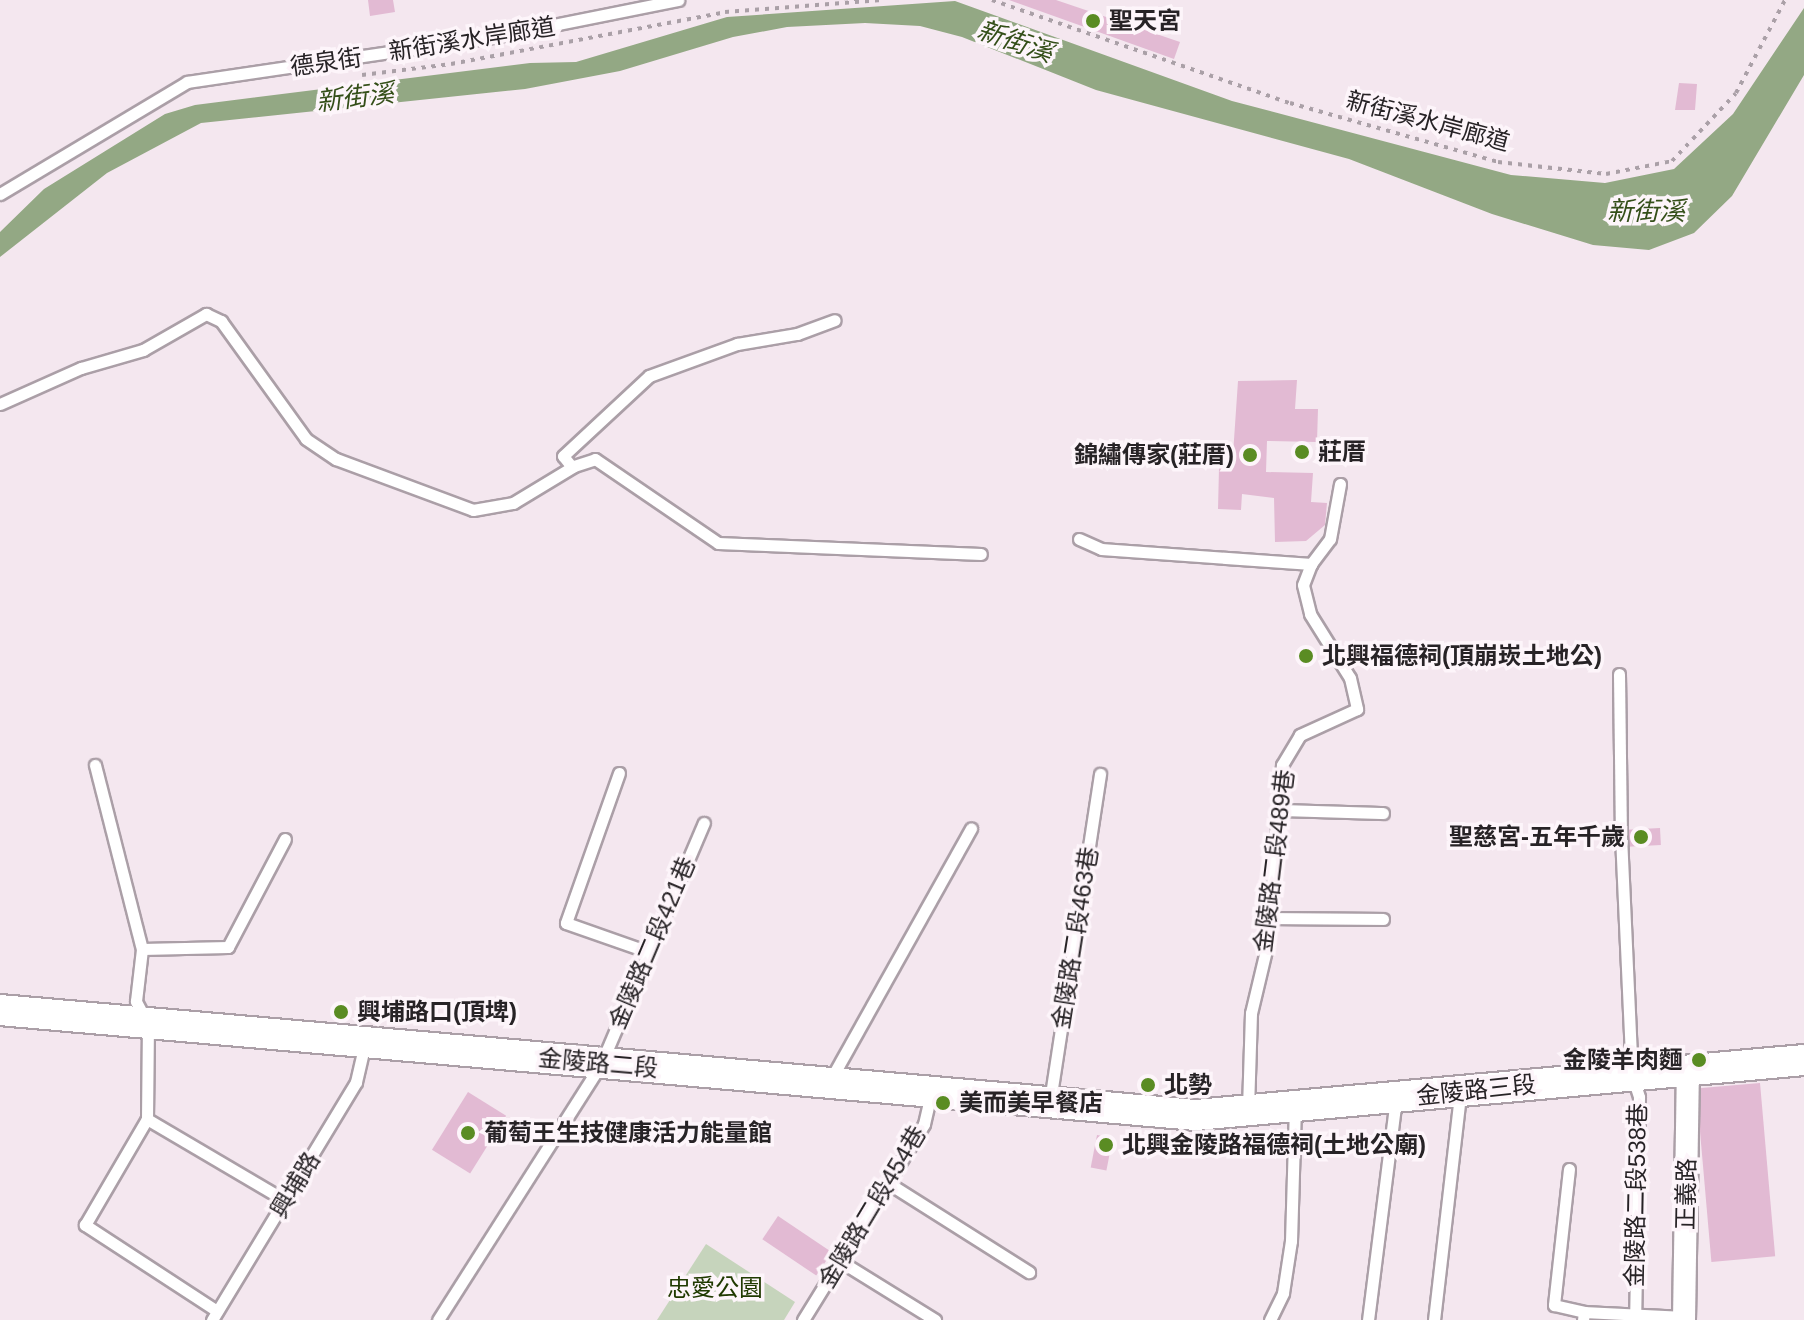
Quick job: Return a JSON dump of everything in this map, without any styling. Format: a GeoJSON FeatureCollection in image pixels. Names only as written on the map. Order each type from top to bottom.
{"type":"FeatureCollection","features":[{"type":"Feature","properties":{"kind":"main road","name":"金陵路二段"},"geometry":{"type":"LineString","coordinates":[[0,1010],[1196,1115]]}},
{"type":"Feature","properties":{"kind":"main road","name":"金陵路三段"},"geometry":{"type":"LineString","coordinates":[[1196,1115],[1804,1060]]}},
{"type":"Feature","properties":{"kind":"street","name":"正義路"},"geometry":{"type":"LineString","coordinates":[[1684,1318],[1688,1069]]}},
{"type":"Feature","properties":{"kind":"lane","name":"德泉街"},"geometry":{"type":"LineString","coordinates":[[0,194],[187,82],[493,37],[678,0]]}},
{"type":"Feature","properties":{"kind":"lane"},"geometry":{"type":"LineString","coordinates":[[0,404],[81,368],[143,350],[206,314],[221,321],[306,439],[336,459],[473,510],[513,503],[572,467],[595,459],[607,464],[718,543],[981,554]]}},
{"type":"Feature","properties":{"kind":"lane"},"geometry":{"type":"LineString","coordinates":[[572,467],[563,456],[649,376],[737,344],[797,334],[835,320]]}},
{"type":"Feature","properties":{"kind":"lane"},"geometry":{"type":"LineString","coordinates":[[1079,539],[1113,551],[1311,564],[1330,539],[1340,484]]}},
{"type":"Feature","properties":{"kind":"lane","name":"金陵路二段489巷"},"geometry":{"type":"LineString","coordinates":[[1248,1111],[1251,1013],[1270,918],[1282,765],[1300,735],[1357,709],[1350,678],[1310,614],[1303,585],[1311,564]]}},
{"type":"Feature","properties":{"kind":"lane","name":"金陵路二段538巷"},"geometry":{"type":"LineString","coordinates":[[1619,674],[1632,1075],[1639,1097],[1635,1317]]}},
{"type":"Feature","properties":{"kind":"lane"},"geometry":{"type":"LineString","coordinates":[[95,765],[142,949],[136,1001],[148,1024],[147,1119],[85,1225],[215,1316]]}},
{"type":"Feature","properties":{"kind":"lane"},"geometry":{"type":"LineString","coordinates":[[619,773],[566,923],[646,951]]}},
{"type":"Feature","properties":{"kind":"lane","name":"金陵路二段463巷"},"geometry":{"type":"LineString","coordinates":[[1050,1102],[1100,774]]}},
{"type":"Feature","properties":{"kind":"lane"},"geometry":{"type":"LineString","coordinates":[[1279,810],[1383,813]]}},
{"type":"Feature","properties":{"kind":"lane","name":"金陵路二段421巷"},"geometry":{"type":"LineString","coordinates":[[438,1320],[601,1064],[646,951],[704,823]]}},
{"type":"Feature","properties":{"kind":"lane"},"geometry":{"type":"LineString","coordinates":[[829,1083],[971,828]]}},
{"type":"Feature","properties":{"kind":"lane"},"geometry":{"type":"LineString","coordinates":[[142,949],[228,947],[285,839]]}},
{"type":"Feature","properties":{"kind":"lane"},"geometry":{"type":"LineString","coordinates":[[1270,918],[1383,919]]}},
{"type":"Feature","properties":{"kind":"lane","name":"興埔路"},"geometry":{"type":"LineString","coordinates":[[215,1316],[356,1082],[365,1043]]}},
{"type":"Feature","properties":{"kind":"lane","name":"金陵路二段454巷"},"geometry":{"type":"LineString","coordinates":[[803,1320],[924,1124],[932,1090]]}},
{"type":"Feature","properties":{"kind":"lane"},"geometry":{"type":"LineString","coordinates":[[1434,1320],[1460,1091]]}},
{"type":"Feature","properties":{"kind":"lane"},"geometry":{"type":"LineString","coordinates":[[1368,1320],[1397,1098]]}},
{"type":"Feature","properties":{"kind":"lane"},"geometry":{"type":"LineString","coordinates":[[1270,1320],[1283,1293],[1291,1241],[1295,1107]]}},
{"type":"Feature","properties":{"kind":"lane"},"geometry":{"type":"LineString","coordinates":[[147,1119],[286,1201]]}},
{"type":"Feature","properties":{"kind":"lane"},"geometry":{"type":"LineString","coordinates":[[1569,1169],[1554,1305],[1584,1316],[1684,1318]]}},
{"type":"Feature","properties":{"kind":"lane"},"geometry":{"type":"LineString","coordinates":[[888,1183],[1029,1272]]}},
{"type":"Feature","properties":{"kind":"lane"},"geometry":{"type":"LineString","coordinates":[[840,1261],[935,1320]]}},
{"type":"Feature","properties":{"kind":"path","name":"新街溪水岸廊道"},"geometry":{"type":"LineString","coordinates":[[360,75],[451,64],[725,12],[882,0]]}},
{"type":"Feature","properties":{"kind":"path","name":"新街溪水岸廊道"},"geometry":{"type":"LineString","coordinates":[[992,0],[1305,107],[1498,162],[1606,174],[1672,161],[1736,93],[1785,0]]}},
{"type":"Feature","properties":{"kind":"green space","name":"忠愛公園"},"geometry":{"type":"Polygon","coordinates":[[[706,1244],[795,1302],[784,1320],[657,1320],[706,1244]]]}},
{"type":"Feature","properties":{"kind":"water","name":"新街溪"},"geometry":{"type":"Polygon","coordinates":[[[955,1],[1232,101],[1511,175],[1605,183],[1674,169],[1733,114],[1804,8],[1804,75],[1732,196],[1694,233],[1649,250],[1593,245],[1492,214],[1349,159],[1096,90],[962,37],[920,26],[865,23],[787,27],[733,37],[620,71],[525,89],[201,123],[107,173],[0,257],[0,232],[44,189],[165,114],[195,105],[530,63],[576,62],[727,17],[955,1]]]}},
{"type":"Feature","properties":{"kind":"building"},"geometry":{"type":"Polygon","coordinates":[[[368,0],[393,0],[395,12],[370,16],[368,0]]]}},
{"type":"Feature","properties":{"kind":"building","name":"聖天宮"},"geometry":{"type":"Polygon","coordinates":[[[1009,0],[1056,0],[1180,42],[1174,59],[1009,0]]]}},
{"type":"Feature","properties":{"kind":"building"},"geometry":{"type":"Polygon","coordinates":[[[1679,83],[1697,84],[1695,110],[1675,110],[1679,83]]]}},
{"type":"Feature","properties":{"kind":"building","name":"錦繡傳家(莊厝)"},"geometry":{"type":"Polygon","coordinates":[[[1297,380],[1295,409],[1318,409],[1317,442],[1267,441],[1266,472],[1313,473],[1311,502],[1327,503],[1325,525],[1306,541],[1275,542],[1274,498],[1242,494],[1241,510],[1218,509],[1219,468],[1232,469],[1238,381],[1297,380]]]}},
{"type":"Feature","properties":{"kind":"building","name":"聖慈宮-五年千歲"},"geometry":{"type":"Polygon","coordinates":[[[1660,828],[1661,845],[1623,847],[1622,830],[1660,828]]]}},
{"type":"Feature","properties":{"kind":"building"},"geometry":{"type":"Polygon","coordinates":[[[1760,1083],[1775,1256],[1711,1262],[1696,1089],[1760,1083]]]}},
{"type":"Feature","properties":{"kind":"building","name":"葡萄王生技健康活力能量館"},"geometry":{"type":"Polygon","coordinates":[[[468,1092],[506,1116],[470,1174],[432,1150],[468,1092]]]}},
{"type":"Feature","properties":{"kind":"building"},"geometry":{"type":"Polygon","coordinates":[[[1097,1135],[1113,1138],[1106,1170],[1091,1167],[1097,1135]]]}},
{"type":"Feature","properties":{"kind":"building"},"geometry":{"type":"Polygon","coordinates":[[[778,1216],[832,1252],[816,1276],[762,1239],[778,1216]]]}},
{"type":"Feature","properties":{"kind":"place","name":"聖天宮"},"geometry":{"type":"Point","coordinates":[1093,21]}},
{"type":"Feature","properties":{"kind":"place","name":"莊厝"},"geometry":{"type":"Point","coordinates":[1302,452]}},
{"type":"Feature","properties":{"kind":"place","name":"錦繡傳家(莊厝)"},"geometry":{"type":"Point","coordinates":[1250,455]}},
{"type":"Feature","properties":{"kind":"place","name":"北興福德祠(頂崩崁土地公)"},"geometry":{"type":"Point","coordinates":[1306,656]}},
{"type":"Feature","properties":{"kind":"place","name":"聖慈宮-五年千歲"},"geometry":{"type":"Point","coordinates":[1641,837]}},
{"type":"Feature","properties":{"kind":"place","name":"興埔路口(頂埤)"},"geometry":{"type":"Point","coordinates":[341,1012]}},
{"type":"Feature","properties":{"kind":"place","name":"金陵羊肉麵"},"geometry":{"type":"Point","coordinates":[1699,1060]}},
{"type":"Feature","properties":{"kind":"place","name":"北勢"},"geometry":{"type":"Point","coordinates":[1148,1085]}},
{"type":"Feature","properties":{"kind":"place","name":"美而美早餐店"},"geometry":{"type":"Point","coordinates":[943,1103]}},
{"type":"Feature","properties":{"kind":"place","name":"葡萄王生技健康活力能量館"},"geometry":{"type":"Point","coordinates":[468,1133]}},
{"type":"Feature","properties":{"kind":"place","name":"北興金陵路福德祠(土地公廟)"},"geometry":{"type":"Point","coordinates":[1106,1145]}}]}
